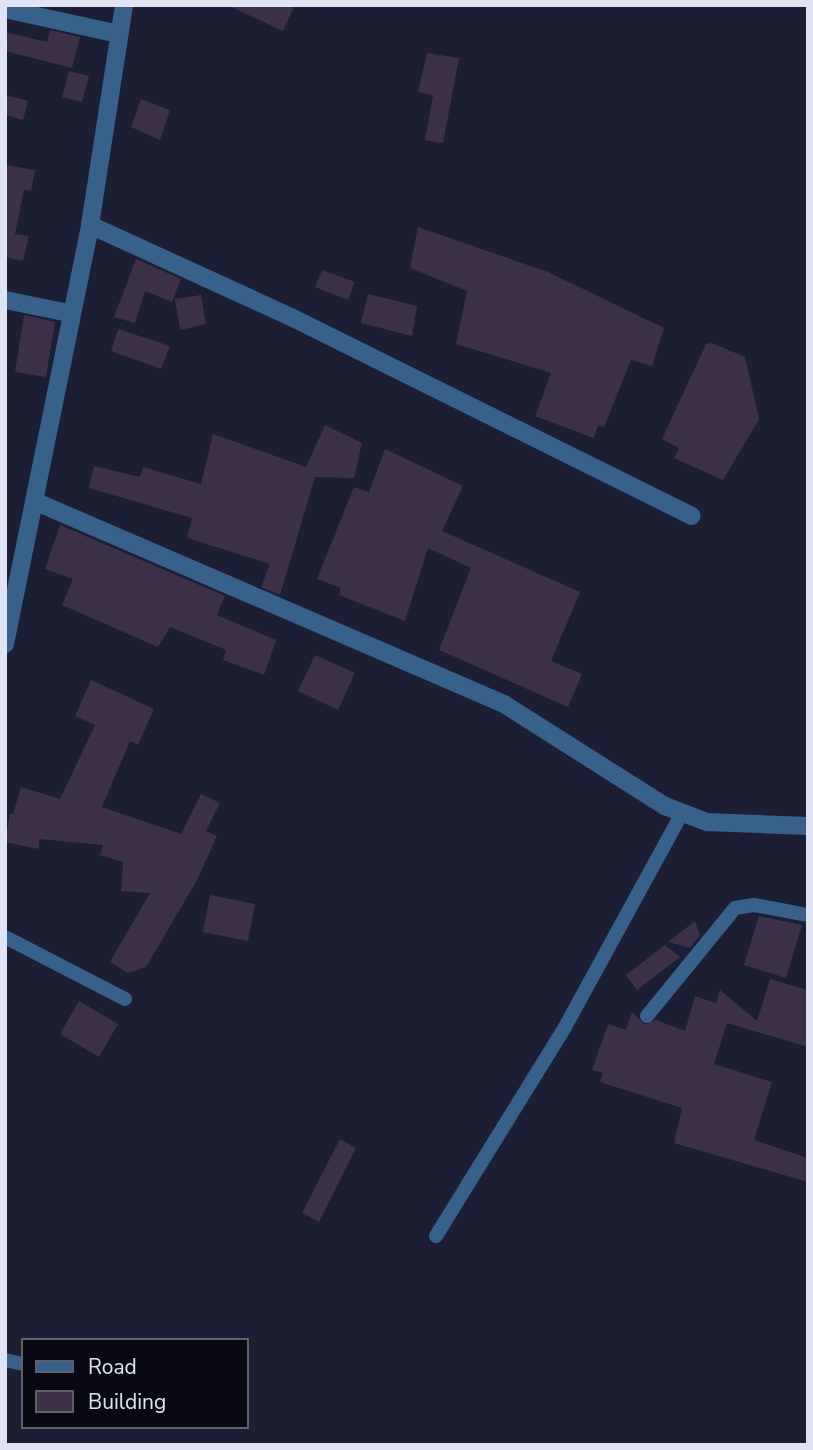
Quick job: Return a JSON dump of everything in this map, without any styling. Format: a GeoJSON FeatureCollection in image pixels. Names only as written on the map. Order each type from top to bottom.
{"type":"FeatureCollection","features":[{"type":"Feature","properties":{"kind":"street"},"geometry":{"type":"LineString","coordinates":[[5,644],[69,313],[90,225],[124,5]]}},
{"type":"Feature","properties":{"kind":"street"},"geometry":{"type":"LineString","coordinates":[[5,9],[119,34]]}},
{"type":"Feature","properties":{"kind":"street"},"geometry":{"type":"LineString","coordinates":[[90,225],[293,318],[692,516]]}},
{"type":"Feature","properties":{"kind":"street"},"geometry":{"type":"LineString","coordinates":[[5,300],[69,313]]}},
{"type":"Feature","properties":{"kind":"street"},"geometry":{"type":"LineString","coordinates":[[34,501],[492,698],[682,813],[707,822],[808,826]]}},
{"type":"Feature","properties":{"kind":"lane"},"geometry":{"type":"LineString","coordinates":[[436,1236],[565,1027],[682,813]]}},
{"type":"Feature","properties":{"kind":"lane"},"geometry":{"type":"LineString","coordinates":[[647,1016],[735,908],[754,905],[808,915]]}},
{"type":"Feature","properties":{"kind":"lane"},"geometry":{"type":"LineString","coordinates":[[5,937],[125,999]]}},
{"type":"Feature","properties":{"kind":"building"},"geometry":{"type":"Polygon","coordinates":[[[227,5],[295,5],[283,31],[227,5]]]}},
{"type":"Feature","properties":{"kind":"building"},"geometry":{"type":"Polygon","coordinates":[[[50,30],[80,37],[72,68],[5,51],[5,32],[47,42],[50,30]]]}},
{"type":"Feature","properties":{"kind":"building"},"geometry":{"type":"Polygon","coordinates":[[[427,53],[459,58],[443,143],[425,140],[433,95],[418,92],[427,53]]]}},
{"type":"Feature","properties":{"kind":"building"},"geometry":{"type":"Polygon","coordinates":[[[69,71],[89,76],[82,102],[62,97],[69,71]]]}},
{"type":"Feature","properties":{"kind":"building"},"geometry":{"type":"Polygon","coordinates":[[[5,95],[28,101],[23,120],[5,115],[5,95]]]}},
{"type":"Feature","properties":{"kind":"building"},"geometry":{"type":"Polygon","coordinates":[[[141,99],[170,110],[160,140],[131,127],[141,99]]]}},
{"type":"Feature","properties":{"kind":"building"},"geometry":{"type":"Polygon","coordinates":[[[5,165],[35,170],[31,191],[24,190],[15,234],[29,236],[23,261],[5,257],[5,165]]]}},
{"type":"Feature","properties":{"kind":"building"},"geometry":{"type":"Polygon","coordinates":[[[418,227],[548,272],[664,328],[652,366],[631,360],[604,427],[598,425],[594,438],[535,416],[551,373],[456,344],[467,291],[410,268],[418,227]]]}},
{"type":"Feature","properties":{"kind":"building"},"geometry":{"type":"Polygon","coordinates":[[[136,259],[181,279],[172,302],[145,291],[135,323],[114,317],[136,259]]]}},
{"type":"Feature","properties":{"kind":"building"},"geometry":{"type":"Polygon","coordinates":[[[322,270],[355,282],[348,300],[315,287],[322,270]]]}},
{"type":"Feature","properties":{"kind":"building"},"geometry":{"type":"Polygon","coordinates":[[[368,294],[417,306],[412,336],[361,323],[368,294]]]}},
{"type":"Feature","properties":{"kind":"building"},"geometry":{"type":"Polygon","coordinates":[[[201,295],[206,324],[180,330],[175,299],[201,295]]]}},
{"type":"Feature","properties":{"kind":"building"},"geometry":{"type":"Polygon","coordinates":[[[24,315],[55,322],[46,377],[15,372],[24,315]]]}},
{"type":"Feature","properties":{"kind":"building"},"geometry":{"type":"Polygon","coordinates":[[[118,329],[170,346],[161,369],[111,351],[118,329]]]}},
{"type":"Feature","properties":{"kind":"building"},"geometry":{"type":"Polygon","coordinates":[[[712,343],[745,357],[759,419],[723,480],[674,458],[679,448],[662,439],[706,344],[712,343]]]}},
{"type":"Feature","properties":{"kind":"building"},"geometry":{"type":"Polygon","coordinates":[[[325,425],[362,443],[354,478],[315,477],[280,595],[261,587],[270,564],[187,538],[192,518],[89,488],[94,466],[140,477],[143,467],[201,484],[213,434],[306,467],[325,425]]]}},
{"type":"Feature","properties":{"kind":"building"},"geometry":{"type":"Polygon","coordinates":[[[385,449],[463,486],[442,531],[580,592],[551,661],[582,674],[568,707],[439,650],[471,568],[428,548],[405,621],[339,595],[341,588],[317,579],[354,487],[369,492],[385,449]]]}},
{"type":"Feature","properties":{"kind":"building"},"geometry":{"type":"Polygon","coordinates":[[[60,525],[225,596],[217,615],[276,640],[264,675],[223,660],[226,650],[170,627],[158,647],[62,605],[73,579],[45,569],[60,525]]]}},
{"type":"Feature","properties":{"kind":"building"},"geometry":{"type":"Polygon","coordinates":[[[315,655],[355,673],[338,710],[298,691],[315,655]]]}},
{"type":"Feature","properties":{"kind":"building"},"geometry":{"type":"Polygon","coordinates":[[[91,680],[154,709],[138,745],[130,741],[102,807],[181,834],[201,794],[220,803],[206,831],[217,836],[197,880],[146,967],[128,973],[110,962],[150,893],[121,891],[123,862],[100,855],[103,845],[39,839],[39,849],[5,842],[10,814],[13,814],[21,787],[60,799],[95,725],[75,716],[91,680]]]}},
{"type":"Feature","properties":{"kind":"building"},"geometry":{"type":"Polygon","coordinates":[[[210,895],[255,904],[248,941],[203,932],[210,895]]]}},
{"type":"Feature","properties":{"kind":"building"},"geometry":{"type":"Polygon","coordinates":[[[759,916],[802,925],[786,978],[744,965],[759,916]]]}},
{"type":"Feature","properties":{"kind":"building"},"geometry":{"type":"Polygon","coordinates":[[[695,921],[700,935],[690,948],[668,942],[695,921]]]}},
{"type":"Feature","properties":{"kind":"building"},"geometry":{"type":"Polygon","coordinates":[[[665,945],[680,957],[637,990],[626,975],[665,945]]]}},
{"type":"Feature","properties":{"kind":"building"},"geometry":{"type":"Polygon","coordinates":[[[770,979],[808,990],[808,1047],[727,1023],[714,1064],[772,1082],[754,1140],[808,1158],[808,1182],[674,1143],[682,1108],[600,1082],[603,1073],[592,1070],[608,1024],[626,1030],[632,1012],[645,1025],[656,1020],[685,1031],[695,996],[716,1003],[720,990],[757,1021],[770,979]]]}},
{"type":"Feature","properties":{"kind":"building"},"geometry":{"type":"Polygon","coordinates":[[[79,1001],[118,1024],[99,1057],[60,1034],[79,1001]]]}},
{"type":"Feature","properties":{"kind":"building"},"geometry":{"type":"Polygon","coordinates":[[[340,1139],[356,1148],[319,1222],[302,1213],[340,1139]]]}}]}
